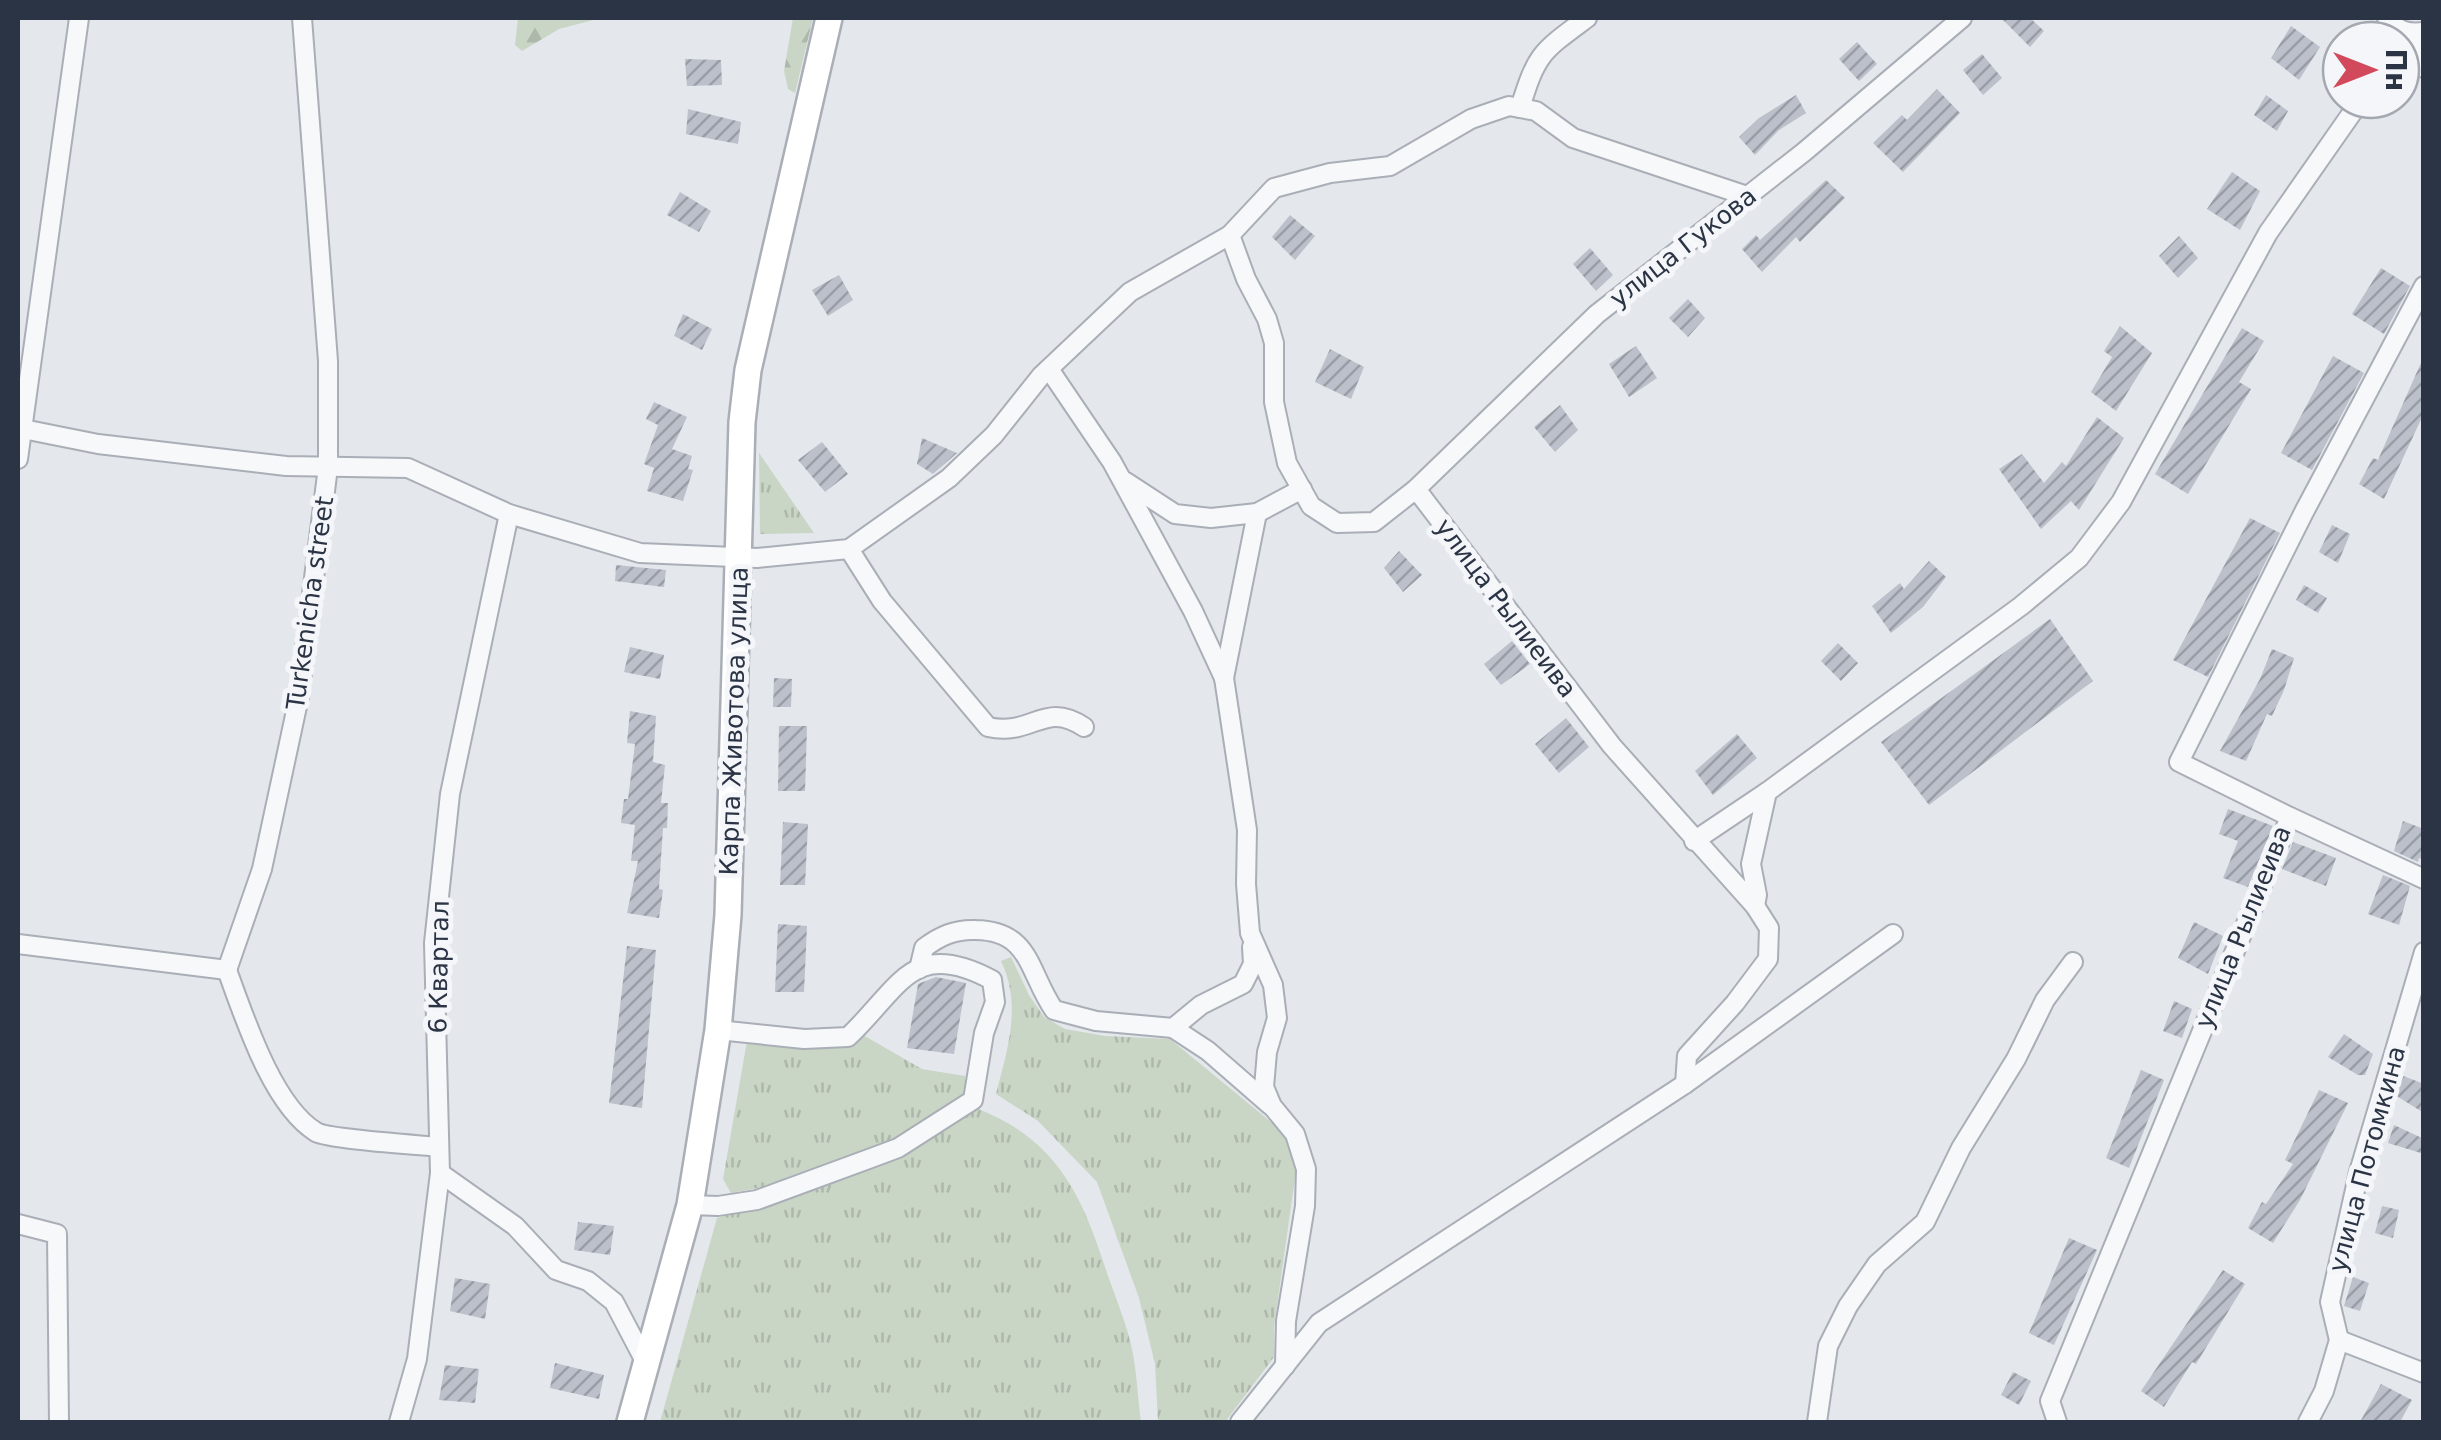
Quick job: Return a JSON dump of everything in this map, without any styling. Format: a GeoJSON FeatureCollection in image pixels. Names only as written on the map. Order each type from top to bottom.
{"type":"FeatureCollection","features":[{"type":"Feature","properties":{"kind":"main road","name":"Карпа Животова улица"},"geometry":{"type":"LineString","coordinates":[[630,1422],[690,1205],[718,1030],[728,915],[742,422],[748,370],[829,18]]}},
{"type":"Feature","properties":{"kind":"street"},"geometry":{"type":"LineString","coordinates":[[18,459],[79,18]]}},
{"type":"Feature","properties":{"kind":"street","name":"Turkenicha street"},"geometry":{"type":"LineString","coordinates":[[227,970],[262,869],[299,697],[328,467],[328,361],[302,18]]}},
{"type":"Feature","properties":{"kind":"street"},"geometry":{"type":"LineString","coordinates":[[1520,108],[1534,63],[1550,44],[1587,18]]}},
{"type":"Feature","properties":{"kind":"street","name":"улица Гукова"},"geometry":{"type":"LineString","coordinates":[[1302,489],[1311,506],[1336,523],[1374,522],[1416,489],[1598,314],[1962,18]]}},
{"type":"Feature","properties":{"kind":"street"},"geometry":{"type":"LineString","coordinates":[[20,428],[98,444],[286,466],[408,468],[509,514],[640,553],[738,557],[849,549],[949,478],[994,435],[1049,369],[1130,292],[1230,236],[1274,188],[1330,173],[1390,166],[1471,119],[1509,106],[1536,112],[1573,138],[1747,196]]}},
{"type":"Feature","properties":{"kind":"street"},"geometry":{"type":"LineString","coordinates":[[1694,841],[1767,792],[2079,558],[2121,502],[2268,233],[2347,120]]}},
{"type":"Feature","properties":{"kind":"street"},"geometry":{"type":"LineString","coordinates":[[1121,479],[1175,514],[1211,518],[1257,513],[1302,489],[1287,463],[1274,402],[1274,342],[1230,236]]}},
{"type":"Feature","properties":{"kind":"street","name":"улица Рылиеива"},"geometry":{"type":"LineString","coordinates":[[2057,1422],[2050,1401],[2290,817],[2180,762],[2304,512],[2424,286]]}},
{"type":"Feature","properties":{"kind":"street"},"geometry":{"type":"LineString","coordinates":[[1049,369],[1121,479],[1224,678],[1247,830],[1246,884],[1253,964],[1244,984],[1201,1005],[1172,1028]]}},
{"type":"Feature","properties":{"kind":"street","name":"улица Рылиеива"},"geometry":{"type":"LineString","coordinates":[[1416,489],[1612,746],[1755,906],[1769,928],[1768,958],[1735,1003],[1687,1056],[1685,1084]]}},
{"type":"Feature","properties":{"kind":"street"},"geometry":{"type":"LineString","coordinates":[[1224,678],[1257,513]]}},
{"type":"Feature","properties":{"kind":"street","name":"6 Квартал"},"geometry":{"type":"LineString","coordinates":[[399,1422],[417,1359],[440,1173],[434,943],[450,794],[509,514]]}},
{"type":"Feature","properties":{"kind":"street"},"geometry":{"type":"LineString","coordinates":[[849,549],[882,601],[988,727],[1026,727],[1049,716],[1066,715],[1084,727]]}},
{"type":"Feature","properties":{"kind":"street","name":"улица Рылиеива"},"geometry":{"type":"LineString","coordinates":[[1755,906],[1758,895],[1751,864],[1767,792]]}},
{"type":"Feature","properties":{"kind":"street"},"geometry":{"type":"LineString","coordinates":[[2290,817],[2424,880]]}},
{"type":"Feature","properties":{"kind":"street"},"geometry":{"type":"LineString","coordinates":[[919,969],[924,948],[941,935],[995,930],[1016,940],[1054,1010],[1096,1021],[1172,1028],[1208,1052],[1272,1106],[1296,1134],[1306,1169],[1305,1206],[1286,1321],[1285,1366]]}},
{"type":"Feature","properties":{"kind":"street"},"geometry":{"type":"LineString","coordinates":[[1250,933],[1273,985],[1277,1018],[1267,1052],[1264,1087],[1272,1106]]}},
{"type":"Feature","properties":{"kind":"street"},"geometry":{"type":"LineString","coordinates":[[1240,1422],[1319,1323],[1685,1084],[1893,934]]}},
{"type":"Feature","properties":{"kind":"street"},"geometry":{"type":"LineString","coordinates":[[18,944],[227,970],[249,1030],[282,1097],[317,1134],[440,1147]]}},
{"type":"Feature","properties":{"kind":"street","name":"улица Потомкина"},"geometry":{"type":"LineString","coordinates":[[2308,1422],[2324,1391],[2338,1340],[2330,1302],[2359,1172],[2424,952]]}},
{"type":"Feature","properties":{"kind":"street"},"geometry":{"type":"LineString","coordinates":[[1816,1422],[1828,1346],[1848,1306],[1877,1264],[1925,1222],[1961,1148],[2016,1059],[2045,1000],[2072,962]]}},
{"type":"Feature","properties":{"kind":"street"},"geometry":{"type":"LineString","coordinates":[[690,1205],[718,1206],[757,1200],[874,1157],[898,1148],[973,1100],[984,1033],[995,1002],[992,980],[964,966],[929,964],[900,979],[848,1037],[804,1039],[718,1030]]}},
{"type":"Feature","properties":{"kind":"street"},"geometry":{"type":"LineString","coordinates":[[440,1173],[515,1226],[556,1270],[588,1281],[614,1302],[646,1363]]}},
{"type":"Feature","properties":{"kind":"street"},"geometry":{"type":"LineString","coordinates":[[18,1224],[58,1234],[59,1422]]}},
{"type":"Feature","properties":{"kind":"street"},"geometry":{"type":"LineString","coordinates":[[2338,1340],[2424,1373]]}},
{"type":"Feature","properties":{"kind":"green space"},"geometry":{"type":"Polygon","coordinates":[[[518,18],[601,18],[559,29],[522,51],[515,45],[518,18]]]}},
{"type":"Feature","properties":{"kind":"green space"},"geometry":{"type":"Polygon","coordinates":[[[793,18],[813,18],[795,93],[788,89],[784,71],[793,18]]]}},
{"type":"Feature","properties":{"kind":"green space"},"geometry":{"type":"Polygon","coordinates":[[[759,453],[814,533],[760,534],[759,453]]]}},
{"type":"Feature","properties":{"kind":"green space"},"geometry":{"type":"Polygon","coordinates":[[[1011,957],[1044,1017],[1065,1029],[1105,1036],[1170,1039],[1287,1135],[1296,1171],[1274,1327],[1274,1357],[1225,1422],[1158,1422],[1155,1364],[1139,1298],[1097,1182],[1038,1121],[996,1094],[1012,1010],[1001,961],[1011,957]]]}},
{"type":"Feature","properties":{"kind":"green space"},"geometry":{"type":"Polygon","coordinates":[[[863,1035],[922,1069],[965,1076],[968,1092],[895,1142],[780,1184],[731,1193],[723,1179],[747,1041],[823,1048],[863,1035]]]}},
{"type":"Feature","properties":{"kind":"green space"},"geometry":{"type":"Polygon","coordinates":[[[973,1107],[1026,1135],[1046,1153],[1076,1194],[1128,1334],[1141,1422],[660,1422],[717,1218],[762,1205],[973,1107]]]}},
{"type":"Feature","properties":{"kind":"building"},"geometry":{"type":"Polygon","coordinates":[[[2001,18],[2030,18],[2044,31],[2030,47],[2001,18]]]}},
{"type":"Feature","properties":{"kind":"building"},"geometry":{"type":"Polygon","coordinates":[[[2291,26],[2320,47],[2299,80],[2271,58],[2291,26]]]}},
{"type":"Feature","properties":{"kind":"building"},"geometry":{"type":"Polygon","coordinates":[[[1857,42],[1877,64],[1859,81],[1839,59],[1857,42]]]}},
{"type":"Feature","properties":{"kind":"building"},"geometry":{"type":"Polygon","coordinates":[[[1982,54],[2002,78],[1983,95],[1963,70],[1982,54]]]}},
{"type":"Feature","properties":{"kind":"building"},"geometry":{"type":"Polygon","coordinates":[[[685,59],[721,60],[722,85],[687,86],[685,59]]]}},
{"type":"Feature","properties":{"kind":"building"},"geometry":{"type":"Polygon","coordinates":[[[1937,89],[1960,113],[1903,172],[1873,143],[1902,115],[1907,120],[1937,89]]]}},
{"type":"Feature","properties":{"kind":"building"},"geometry":{"type":"Polygon","coordinates":[[[1796,95],[1806,113],[1779,130],[1755,155],[1739,137],[1759,118],[1796,95]]]}},
{"type":"Feature","properties":{"kind":"building"},"geometry":{"type":"Polygon","coordinates":[[[2266,95],[2288,111],[2277,131],[2254,115],[2266,95]]]}},
{"type":"Feature","properties":{"kind":"building"},"geometry":{"type":"Polygon","coordinates":[[[688,109],[741,122],[738,144],[686,134],[688,109]]]}},
{"type":"Feature","properties":{"kind":"building"},"geometry":{"type":"Polygon","coordinates":[[[2232,172],[2260,191],[2240,230],[2207,209],[2232,172]]]}},
{"type":"Feature","properties":{"kind":"building"},"geometry":{"type":"Polygon","coordinates":[[[1826,180],[1845,198],[1800,242],[1796,237],[1762,272],[1742,249],[1756,235],[1760,240],[1826,180]]]}},
{"type":"Feature","properties":{"kind":"building"},"geometry":{"type":"Polygon","coordinates":[[[680,192],[711,211],[699,232],[667,215],[680,192]]]}},
{"type":"Feature","properties":{"kind":"building"},"geometry":{"type":"Polygon","coordinates":[[[1290,215],[1315,236],[1295,260],[1272,237],[1290,215]]]}},
{"type":"Feature","properties":{"kind":"building"},"geometry":{"type":"Polygon","coordinates":[[[2179,236],[2198,258],[2178,278],[2159,256],[2179,236]]]}},
{"type":"Feature","properties":{"kind":"building"},"geometry":{"type":"Polygon","coordinates":[[[1590,248],[1613,275],[1596,291],[1573,264],[1590,248]]]}},
{"type":"Feature","properties":{"kind":"building"},"geometry":{"type":"Polygon","coordinates":[[[2381,268],[2410,286],[2384,334],[2352,314],[2381,268]]]}},
{"type":"Feature","properties":{"kind":"building"},"geometry":{"type":"Polygon","coordinates":[[[839,275],[853,300],[828,316],[812,290],[839,275]]]}},
{"type":"Feature","properties":{"kind":"building"},"geometry":{"type":"Polygon","coordinates":[[[1688,299],[1705,318],[1688,337],[1669,318],[1688,299]]]}},
{"type":"Feature","properties":{"kind":"building"},"geometry":{"type":"Polygon","coordinates":[[[683,314],[712,329],[702,350],[674,336],[683,314]]]}},
{"type":"Feature","properties":{"kind":"building"},"geometry":{"type":"Polygon","coordinates":[[[2120,326],[2152,353],[2116,411],[2091,392],[2112,357],[2104,351],[2120,326]]]}},
{"type":"Feature","properties":{"kind":"building"},"geometry":{"type":"Polygon","coordinates":[[[2242,328],[2264,341],[2239,382],[2251,389],[2188,494],[2155,474],[2242,328]]]}},
{"type":"Feature","properties":{"kind":"building"},"geometry":{"type":"Polygon","coordinates":[[[1636,346],[1657,378],[1629,397],[1609,364],[1636,346]]]}},
{"type":"Feature","properties":{"kind":"building"},"geometry":{"type":"Polygon","coordinates":[[[1330,349],[1364,367],[1351,399],[1315,382],[1330,349]]]}},
{"type":"Feature","properties":{"kind":"building"},"geometry":{"type":"Polygon","coordinates":[[[2333,356],[2364,373],[2312,470],[2281,453],[2333,356]]]}},
{"type":"Feature","properties":{"kind":"building"},"geometry":{"type":"Polygon","coordinates":[[[2424,356],[2424,413],[2384,499],[2359,484],[2373,458],[2378,460],[2424,356]]]}},
{"type":"Feature","properties":{"kind":"building"},"geometry":{"type":"Polygon","coordinates":[[[654,402],[687,417],[672,449],[692,456],[688,469],[693,470],[683,501],[647,491],[654,468],[644,464],[658,425],[646,419],[654,402]]]}},
{"type":"Feature","properties":{"kind":"building"},"geometry":{"type":"Polygon","coordinates":[[[1560,405],[1578,430],[1555,452],[1534,427],[1560,405]]]}},
{"type":"Feature","properties":{"kind":"building"},"geometry":{"type":"Polygon","coordinates":[[[2097,417],[2124,438],[2079,510],[2071,501],[2041,529],[1999,469],[2022,454],[2044,483],[2062,462],[2066,466],[2097,417]]]}},
{"type":"Feature","properties":{"kind":"building"},"geometry":{"type":"Polygon","coordinates":[[[922,438],[957,453],[933,474],[917,464],[922,438]]]}},
{"type":"Feature","properties":{"kind":"building"},"geometry":{"type":"Polygon","coordinates":[[[822,442],[848,474],[825,492],[798,460],[822,442]]]}},
{"type":"Feature","properties":{"kind":"building"},"geometry":{"type":"Polygon","coordinates":[[[2250,518],[2280,533],[2208,677],[2173,660],[2250,518]]]}},
{"type":"Feature","properties":{"kind":"building"},"geometry":{"type":"Polygon","coordinates":[[[2332,525],[2350,534],[2338,563],[2319,552],[2332,525]]]}},
{"type":"Feature","properties":{"kind":"building"},"geometry":{"type":"Polygon","coordinates":[[[1399,551],[1422,575],[1403,592],[1384,568],[1399,551]]]}},
{"type":"Feature","properties":{"kind":"building"},"geometry":{"type":"Polygon","coordinates":[[[1929,561],[1946,577],[1923,607],[1891,633],[1872,606],[1900,583],[1904,589],[1929,561]]]}},
{"type":"Feature","properties":{"kind":"building"},"geometry":{"type":"Polygon","coordinates":[[[616,565],[666,570],[664,587],[615,581],[616,565]]]}},
{"type":"Feature","properties":{"kind":"building"},"geometry":{"type":"Polygon","coordinates":[[[2304,585],[2327,598],[2318,613],[2296,600],[2304,585]]]}},
{"type":"Feature","properties":{"kind":"building"},"geometry":{"type":"Polygon","coordinates":[[[2050,619],[2093,681],[1929,805],[1881,742],[2050,619]]]}},
{"type":"Feature","properties":{"kind":"building"},"geometry":{"type":"Polygon","coordinates":[[[1512,641],[1530,664],[1501,685],[1484,664],[1512,641]]]}},
{"type":"Feature","properties":{"kind":"building"},"geometry":{"type":"Polygon","coordinates":[[[1838,643],[1858,663],[1841,681],[1821,661],[1838,643]]]}},
{"type":"Feature","properties":{"kind":"building"},"geometry":{"type":"Polygon","coordinates":[[[630,647],[664,655],[660,679],[624,672],[630,647]]]}},
{"type":"Feature","properties":{"kind":"building"},"geometry":{"type":"Polygon","coordinates":[[[2272,649],[2294,658],[2272,716],[2267,714],[2246,761],[2220,751],[2272,649]]]}},
{"type":"Feature","properties":{"kind":"building"},"geometry":{"type":"Polygon","coordinates":[[[774,678],[792,679],[791,707],[773,707],[774,678]]]}},
{"type":"Feature","properties":{"kind":"building"},"geometry":{"type":"Polygon","coordinates":[[[630,711],[656,716],[653,762],[665,765],[661,803],[668,803],[667,828],[663,828],[659,918],[627,913],[638,861],[631,861],[635,825],[621,823],[635,744],[627,743],[630,711]]]}},
{"type":"Feature","properties":{"kind":"building"},"geometry":{"type":"Polygon","coordinates":[[[1566,718],[1589,747],[1559,773],[1535,744],[1566,718]]]}},
{"type":"Feature","properties":{"kind":"building"},"geometry":{"type":"Polygon","coordinates":[[[779,726],[807,726],[805,791],[778,791],[779,726]]]}},
{"type":"Feature","properties":{"kind":"building"},"geometry":{"type":"Polygon","coordinates":[[[1737,734],[1757,758],[1713,795],[1695,771],[1737,734]]]}},
{"type":"Feature","properties":{"kind":"building"},"geometry":{"type":"Polygon","coordinates":[[[2228,809],[2273,826],[2248,887],[2223,878],[2238,841],[2219,834],[2228,809]]]}},
{"type":"Feature","properties":{"kind":"building"},"geometry":{"type":"Polygon","coordinates":[[[2403,821],[2424,829],[2424,860],[2419,858],[2418,862],[2394,851],[2403,821]]]}},
{"type":"Feature","properties":{"kind":"building"},"geometry":{"type":"Polygon","coordinates":[[[783,822],[808,824],[805,885],[780,885],[783,822]]]}},
{"type":"Feature","properties":{"kind":"building"},"geometry":{"type":"Polygon","coordinates":[[[2293,842],[2336,858],[2326,886],[2282,869],[2293,842]]]}},
{"type":"Feature","properties":{"kind":"building"},"geometry":{"type":"Polygon","coordinates":[[[2383,875],[2410,886],[2399,925],[2368,914],[2383,875]]]}},
{"type":"Feature","properties":{"kind":"building"},"geometry":{"type":"Polygon","coordinates":[[[2194,922],[2223,936],[2208,974],[2178,958],[2194,922]]]}},
{"type":"Feature","properties":{"kind":"building"},"geometry":{"type":"Polygon","coordinates":[[[778,924],[807,926],[804,992],[775,992],[778,924]]]}},
{"type":"Feature","properties":{"kind":"building"},"geometry":{"type":"Polygon","coordinates":[[[627,946],[656,950],[642,1108],[609,1103],[627,946]]]}},
{"type":"Feature","properties":{"kind":"building"},"geometry":{"type":"Polygon","coordinates":[[[936,977],[966,983],[954,1054],[907,1048],[918,984],[936,977]]]}},
{"type":"Feature","properties":{"kind":"building"},"geometry":{"type":"Polygon","coordinates":[[[2174,1001],[2192,1009],[2182,1038],[2163,1031],[2174,1001]]]}},
{"type":"Feature","properties":{"kind":"building"},"geometry":{"type":"Polygon","coordinates":[[[2344,1034],[2373,1054],[2365,1075],[2358,1075],[2328,1057],[2344,1034]]]}},
{"type":"Feature","properties":{"kind":"building"},"geometry":{"type":"Polygon","coordinates":[[[2141,1070],[2164,1080],[2129,1168],[2106,1158],[2141,1070]]]}},
{"type":"Feature","properties":{"kind":"building"},"geometry":{"type":"Polygon","coordinates":[[[2401,1075],[2424,1084],[2424,1113],[2395,1095],[2401,1075]]]}},
{"type":"Feature","properties":{"kind":"building"},"geometry":{"type":"Polygon","coordinates":[[[2319,1090],[2348,1103],[2300,1200],[2273,1243],[2248,1228],[2262,1202],[2266,1204],[2293,1164],[2285,1160],[2319,1090]]]}},
{"type":"Feature","properties":{"kind":"building"},"geometry":{"type":"Polygon","coordinates":[[[2394,1125],[2424,1139],[2424,1154],[2388,1143],[2394,1125]]]}},
{"type":"Feature","properties":{"kind":"building"},"geometry":{"type":"Polygon","coordinates":[[[2382,1206],[2399,1210],[2393,1238],[2375,1233],[2382,1206]]]}},
{"type":"Feature","properties":{"kind":"building"},"geometry":{"type":"Polygon","coordinates":[[[578,1222],[614,1226],[610,1255],[574,1250],[578,1222]]]}},
{"type":"Feature","properties":{"kind":"building"},"geometry":{"type":"Polygon","coordinates":[[[2069,1238],[2097,1250],[2054,1345],[2029,1333],[2069,1238]]]}},
{"type":"Feature","properties":{"kind":"building"},"geometry":{"type":"Polygon","coordinates":[[[2223,1270],[2245,1284],[2196,1364],[2192,1362],[2164,1407],[2141,1391],[2223,1270]]]}},
{"type":"Feature","properties":{"kind":"building"},"geometry":{"type":"Polygon","coordinates":[[[2353,1277],[2369,1283],[2360,1311],[2344,1306],[2353,1277]]]}},
{"type":"Feature","properties":{"kind":"building"},"geometry":{"type":"Polygon","coordinates":[[[455,1278],[490,1284],[485,1319],[450,1311],[455,1278]]]}},
{"type":"Feature","properties":{"kind":"building"},"geometry":{"type":"Polygon","coordinates":[[[555,1363],[604,1375],[599,1399],[550,1388],[555,1363]]]}},
{"type":"Feature","properties":{"kind":"building"},"geometry":{"type":"Polygon","coordinates":[[[445,1365],[479,1369],[475,1403],[439,1400],[445,1365]]]}},
{"type":"Feature","properties":{"kind":"building"},"geometry":{"type":"Polygon","coordinates":[[[2013,1372],[2031,1381],[2019,1405],[2001,1395],[2013,1372]]]}},
{"type":"Feature","properties":{"kind":"building"},"geometry":{"type":"Polygon","coordinates":[[[2381,1384],[2412,1400],[2400,1422],[2360,1422],[2381,1384]]]}}]}
